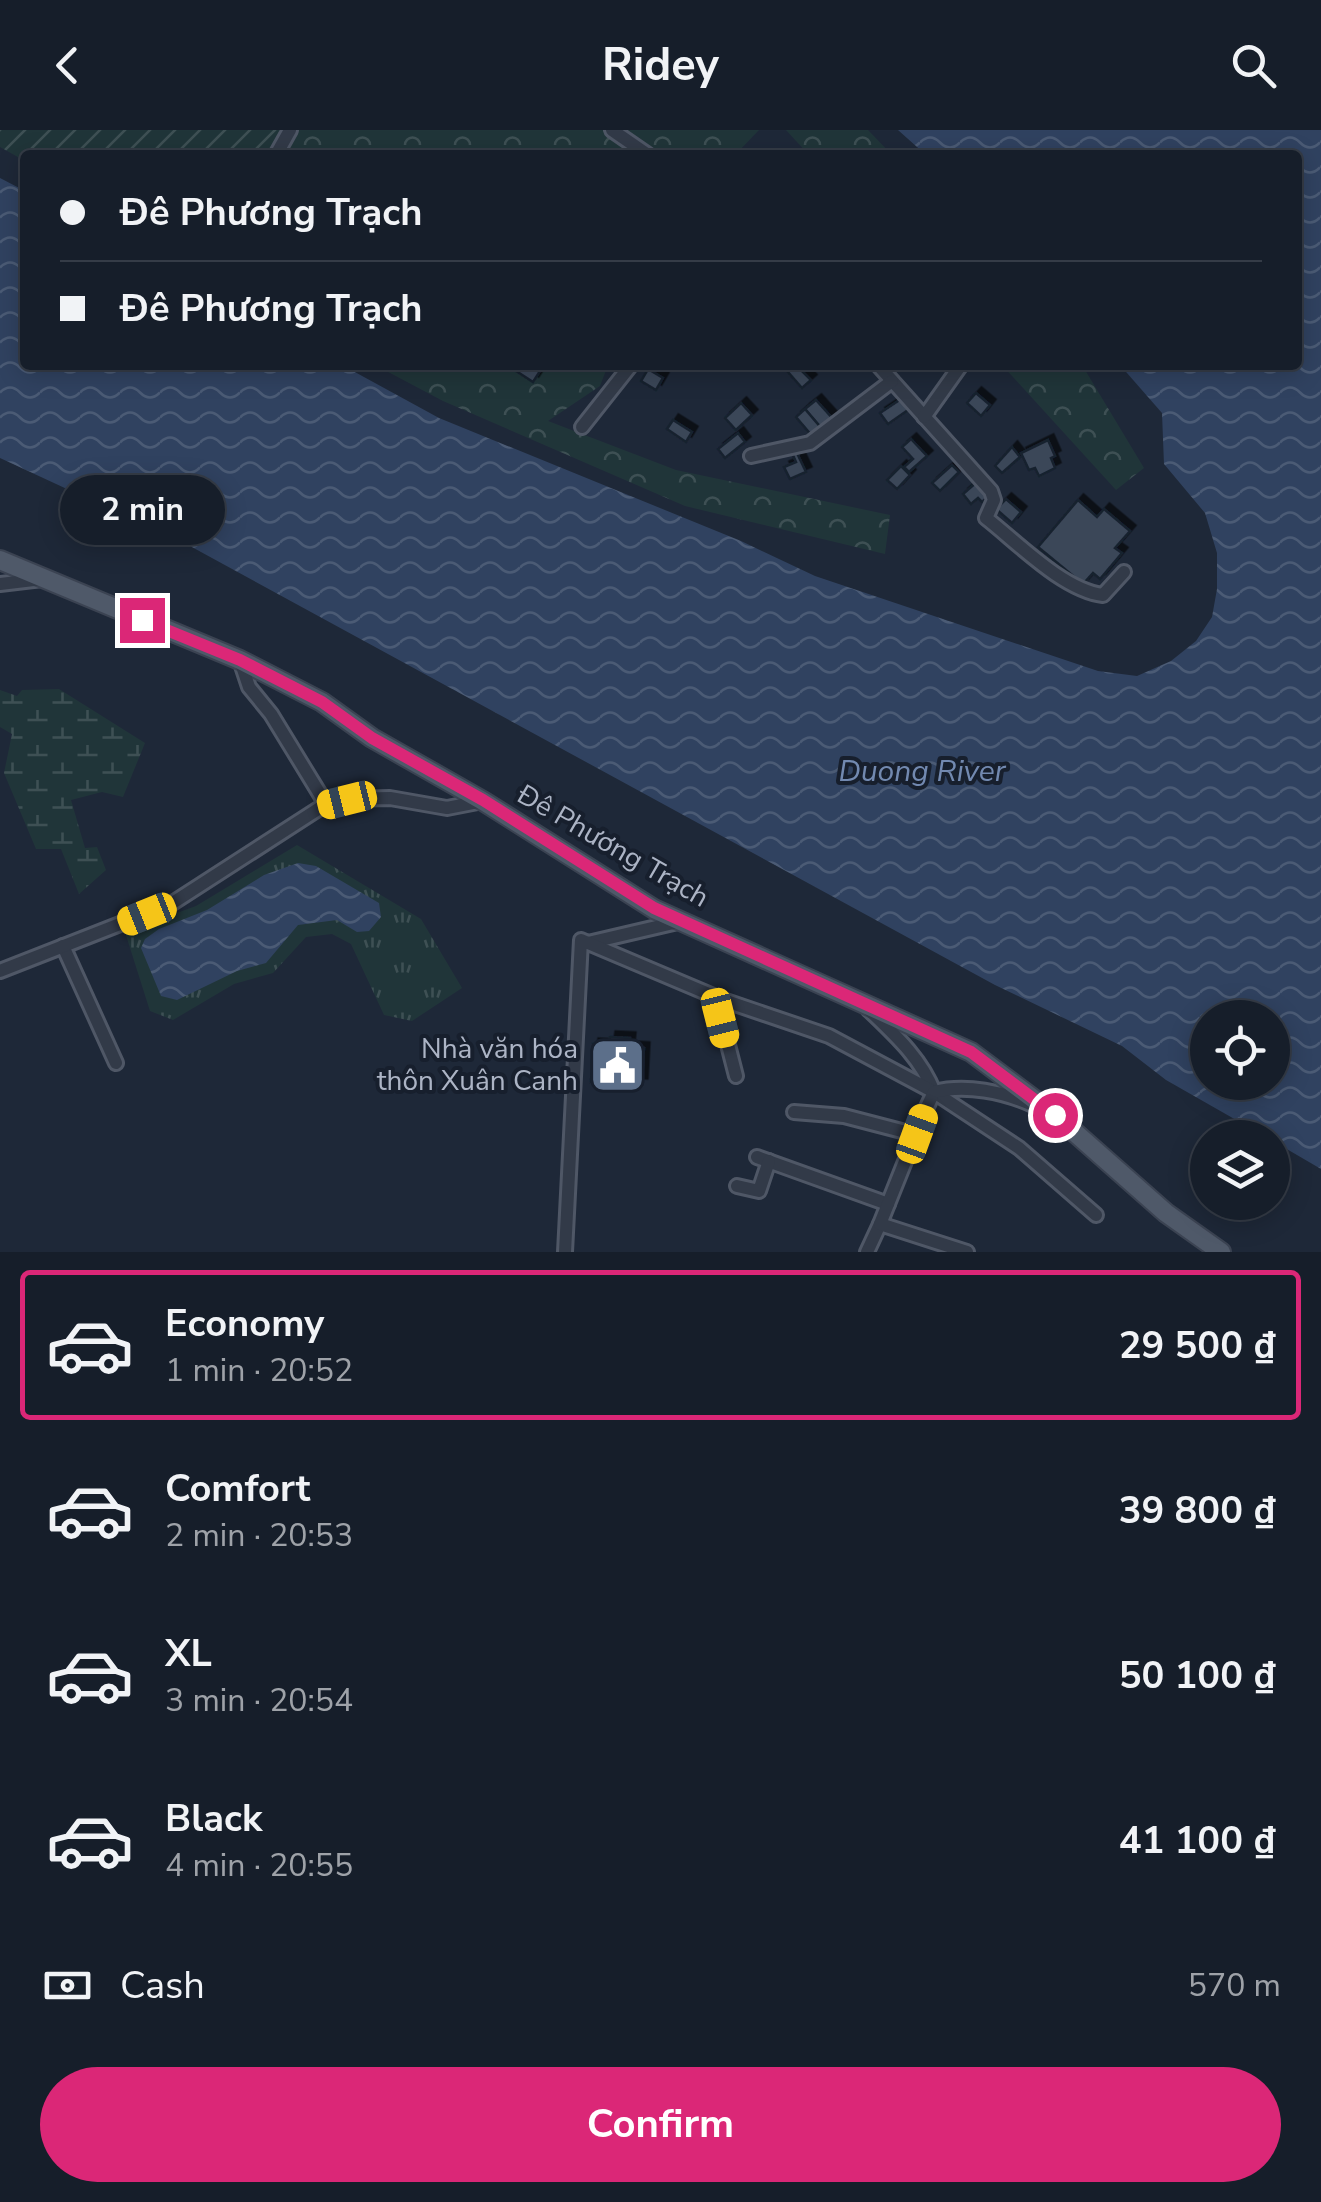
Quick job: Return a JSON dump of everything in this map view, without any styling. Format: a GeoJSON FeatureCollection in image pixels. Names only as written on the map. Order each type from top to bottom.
{"type":"FeatureCollection","features":[{"type":"Feature","properties":{"kind":"main road","name":"Đê Phương Trạch"},"geometry":{"type":"LineString","coordinates":[[0,560],[240,660],[322,702],[372,738],[483,800],[654,908],[971,1052],[1055,1115],[1166,1214],[1221,1252]]}},
{"type":"Feature","properties":{"kind":"street"},"geometry":{"type":"LineString","coordinates":[[612,130],[641,150]]}},
{"type":"Feature","properties":{"kind":"street"},"geometry":{"type":"LineString","coordinates":[[582,427],[627,370]]}},
{"type":"Feature","properties":{"kind":"street"},"geometry":{"type":"LineString","coordinates":[[882,370],[992,494],[994,500],[986,518],[1064,580],[1103,594],[1124,572]]}},
{"type":"Feature","properties":{"kind":"street"},"geometry":{"type":"LineString","coordinates":[[924,417],[957,370]]}},
{"type":"Feature","properties":{"kind":"street"},"geometry":{"type":"LineString","coordinates":[[750,456],[810,443],[892,381]]}},
{"type":"Feature","properties":{"kind":"street"},"geometry":{"type":"LineString","coordinates":[[0,584],[45,579]]}},
{"type":"Feature","properties":{"kind":"street"},"geometry":{"type":"LineString","coordinates":[[240,660],[249,687],[271,714],[326,804]]}},
{"type":"Feature","properties":{"kind":"street"},"geometry":{"type":"LineString","coordinates":[[0,970],[171,904],[326,804],[390,798],[447,808],[483,800]]}},
{"type":"Feature","properties":{"kind":"street"},"geometry":{"type":"LineString","coordinates":[[588,943],[682,921]]}},
{"type":"Feature","properties":{"kind":"street"},"geometry":{"type":"LineString","coordinates":[[567,1252],[581,940],[716,998],[829,1036],[934,1092],[1018,1148],[1096,1215]]}},
{"type":"Feature","properties":{"kind":"street"},"geometry":{"type":"LineString","coordinates":[[63,946],[116,1063]]}},
{"type":"Feature","properties":{"kind":"street"},"geometry":{"type":"LineString","coordinates":[[716,998],[736,1076]]}},
{"type":"Feature","properties":{"kind":"street"},"geometry":{"type":"LineString","coordinates":[[860,1002],[909,1050],[934,1092],[868,1252]]}},
{"type":"Feature","properties":{"kind":"street"},"geometry":{"type":"LineString","coordinates":[[934,1092],[954,1087],[990,1092],[1017,1098],[1055,1115]]}},
{"type":"Feature","properties":{"kind":"street"},"geometry":{"type":"LineString","coordinates":[[794,1112],[844,1116],[917,1134]]}},
{"type":"Feature","properties":{"kind":"street"},"geometry":{"type":"LineString","coordinates":[[737,1186],[759,1190],[763,1159],[888,1204]]}},
{"type":"Feature","properties":{"kind":"street"},"geometry":{"type":"LineString","coordinates":[[880,1224],[967,1252]]}},
{"type":"Feature","properties":{"kind":"green space"},"geometry":{"type":"Polygon","coordinates":[[[0,130],[290,130],[279,150],[20,150],[20,158],[0,147],[0,130]]]}},
{"type":"Feature","properties":{"kind":"green space"},"geometry":{"type":"Polygon","coordinates":[[[290,130],[759,130],[740,150],[279,150],[290,130]]]}},
{"type":"Feature","properties":{"kind":"green space"},"geometry":{"type":"Polygon","coordinates":[[[786,130],[868,130],[887,150],[804,150],[786,130]]]}},
{"type":"Feature","properties":{"kind":"green space"},"geometry":{"type":"Polygon","coordinates":[[[384,370],[606,370],[600,386],[548,421],[676,470],[890,515],[885,554],[685,506],[443,401],[384,370]]]}},
{"type":"Feature","properties":{"kind":"green space"},"geometry":{"type":"Polygon","coordinates":[[[1007,370],[1085,370],[1144,468],[1116,490],[1007,370]]]}},
{"type":"Feature","properties":{"kind":"green space"},"geometry":{"type":"Polygon","coordinates":[[[59,689],[145,743],[123,797],[102,792],[71,800],[85,848],[97,847],[106,870],[79,894],[61,849],[36,849],[4,773],[12,734],[0,727],[0,690],[17,696],[22,690],[59,689]]]}},
{"type":"Feature","properties":{"kind":"green space"},"geometry":{"type":"Polygon","coordinates":[[[297,845],[421,919],[462,988],[412,1021],[384,1015],[351,944],[332,934],[306,937],[273,973],[234,984],[173,1020],[150,1011],[125,932],[196,906],[297,845]]]}},
{"type":"Feature","properties":{"kind":"water","name":"Duong River"},"geometry":{"type":"Polygon","coordinates":[[[898,130],[1321,130],[1321,1169],[1290,1151],[1290,1120],[1236,1120],[1201,1100],[1290,1100],[1290,1000],[1190,1000],[1190,1094],[1122,1046],[995,985],[190,546],[0,458],[0,178],[20,188],[20,370],[351,370],[439,418],[741,541],[815,576],[1098,671],[1137,676],[1171,661],[1196,641],[1212,617],[1217,553],[1205,513],[1164,464],[1162,413],[1124,370],[1302,370],[1302,150],[920,150],[898,130]]]}},
{"type":"Feature","properties":{"kind":"water"},"geometry":{"type":"Polygon","coordinates":[[[298,863],[316,866],[379,903],[381,917],[369,931],[357,932],[337,920],[298,925],[266,963],[237,971],[177,1000],[161,996],[141,948],[145,939],[159,929],[207,910],[264,875],[298,863]]]}},
{"type":"Feature","properties":{"kind":"building"},"geometry":{"type":"Polygon","coordinates":[[[515,370],[541,370],[533,382],[515,370]]]}},
{"type":"Feature","properties":{"kind":"building"},"geometry":{"type":"Polygon","coordinates":[[[647,370],[663,378],[656,390],[641,381],[647,370]]]}},
{"type":"Feature","properties":{"kind":"building"},"geometry":{"type":"Polygon","coordinates":[[[801,370],[811,380],[802,388],[788,372],[801,370]]]}},
{"type":"Feature","properties":{"kind":"building"},"geometry":{"type":"Polygon","coordinates":[[[976,393],[990,405],[981,416],[967,403],[976,393]]]}},
{"type":"Feature","properties":{"kind":"building"},"geometry":{"type":"Polygon","coordinates":[[[901,399],[908,410],[888,424],[880,413],[901,399]]]}},
{"type":"Feature","properties":{"kind":"building"},"geometry":{"type":"Polygon","coordinates":[[[816,400],[833,419],[822,429],[805,409],[816,400]]]}},
{"type":"Feature","properties":{"kind":"building"},"geometry":{"type":"Polygon","coordinates":[[[741,403],[752,415],[736,430],[725,418],[741,403]]]}},
{"type":"Feature","properties":{"kind":"building"},"geometry":{"type":"Polygon","coordinates":[[[805,409],[822,429],[813,437],[796,417],[805,409]]]}},
{"type":"Feature","properties":{"kind":"building"},"geometry":{"type":"Polygon","coordinates":[[[673,420],[692,432],[686,442],[667,429],[673,420]]]}},
{"type":"Feature","properties":{"kind":"building"},"geometry":{"type":"Polygon","coordinates":[[[738,433],[745,442],[725,458],[718,449],[738,433]]]}},
{"type":"Feature","properties":{"kind":"building"},"geometry":{"type":"Polygon","coordinates":[[[911,439],[927,456],[909,472],[904,467],[913,459],[902,447],[911,439]]]}},
{"type":"Feature","properties":{"kind":"building"},"geometry":{"type":"Polygon","coordinates":[[[1048,440],[1055,468],[1039,476],[1035,468],[1029,470],[1021,453],[1048,440]]]}},
{"type":"Feature","properties":{"kind":"building"},"geometry":{"type":"Polygon","coordinates":[[[1012,447],[1020,457],[1002,473],[995,466],[1012,447]]]}},
{"type":"Feature","properties":{"kind":"building"},"geometry":{"type":"Polygon","coordinates":[[[796,451],[806,472],[790,479],[784,467],[796,462],[792,453],[796,451]]]}},
{"type":"Feature","properties":{"kind":"building"},"geometry":{"type":"Polygon","coordinates":[[[952,465],[959,472],[940,491],[932,483],[952,465]]]}},
{"type":"Feature","properties":{"kind":"building"},"geometry":{"type":"Polygon","coordinates":[[[901,466],[910,475],[897,489],[887,480],[901,466]]]}},
{"type":"Feature","properties":{"kind":"building"},"geometry":{"type":"Polygon","coordinates":[[[978,481],[991,494],[982,502],[978,498],[971,504],[963,494],[978,481]]]}},
{"type":"Feature","properties":{"kind":"building"},"geometry":{"type":"Polygon","coordinates":[[[1006,499],[1021,512],[1012,523],[996,509],[1006,499]]]}},
{"type":"Feature","properties":{"kind":"building"},"geometry":{"type":"Polygon","coordinates":[[[1078,500],[1097,517],[1104,509],[1130,531],[1115,548],[1122,553],[1100,579],[1093,573],[1083,584],[1038,547],[1078,500]]]}},
{"type":"Feature","properties":{"kind":"building","name":"Nhà văn hóa thôn Xuân Canh"},"geometry":{"type":"Polygon","coordinates":[[[610,1037],[630,1038],[629,1047],[644,1048],[642,1084],[591,1082],[593,1044],[609,1045],[610,1037]]]}},
{"type":"Feature","properties":{"kind":"place","name":"Nhà văn hóa thôn Xuân Canh"},"geometry":{"type":"Point","coordinates":[617,1065]}},
{"type":"Feature","properties":{"kind":"route"},"geometry":{"type":"LineString","coordinates":[[142,620],[240,660],[322,702],[372,738],[483,800],[654,908],[971,1052],[1055,1115]]}}]}
